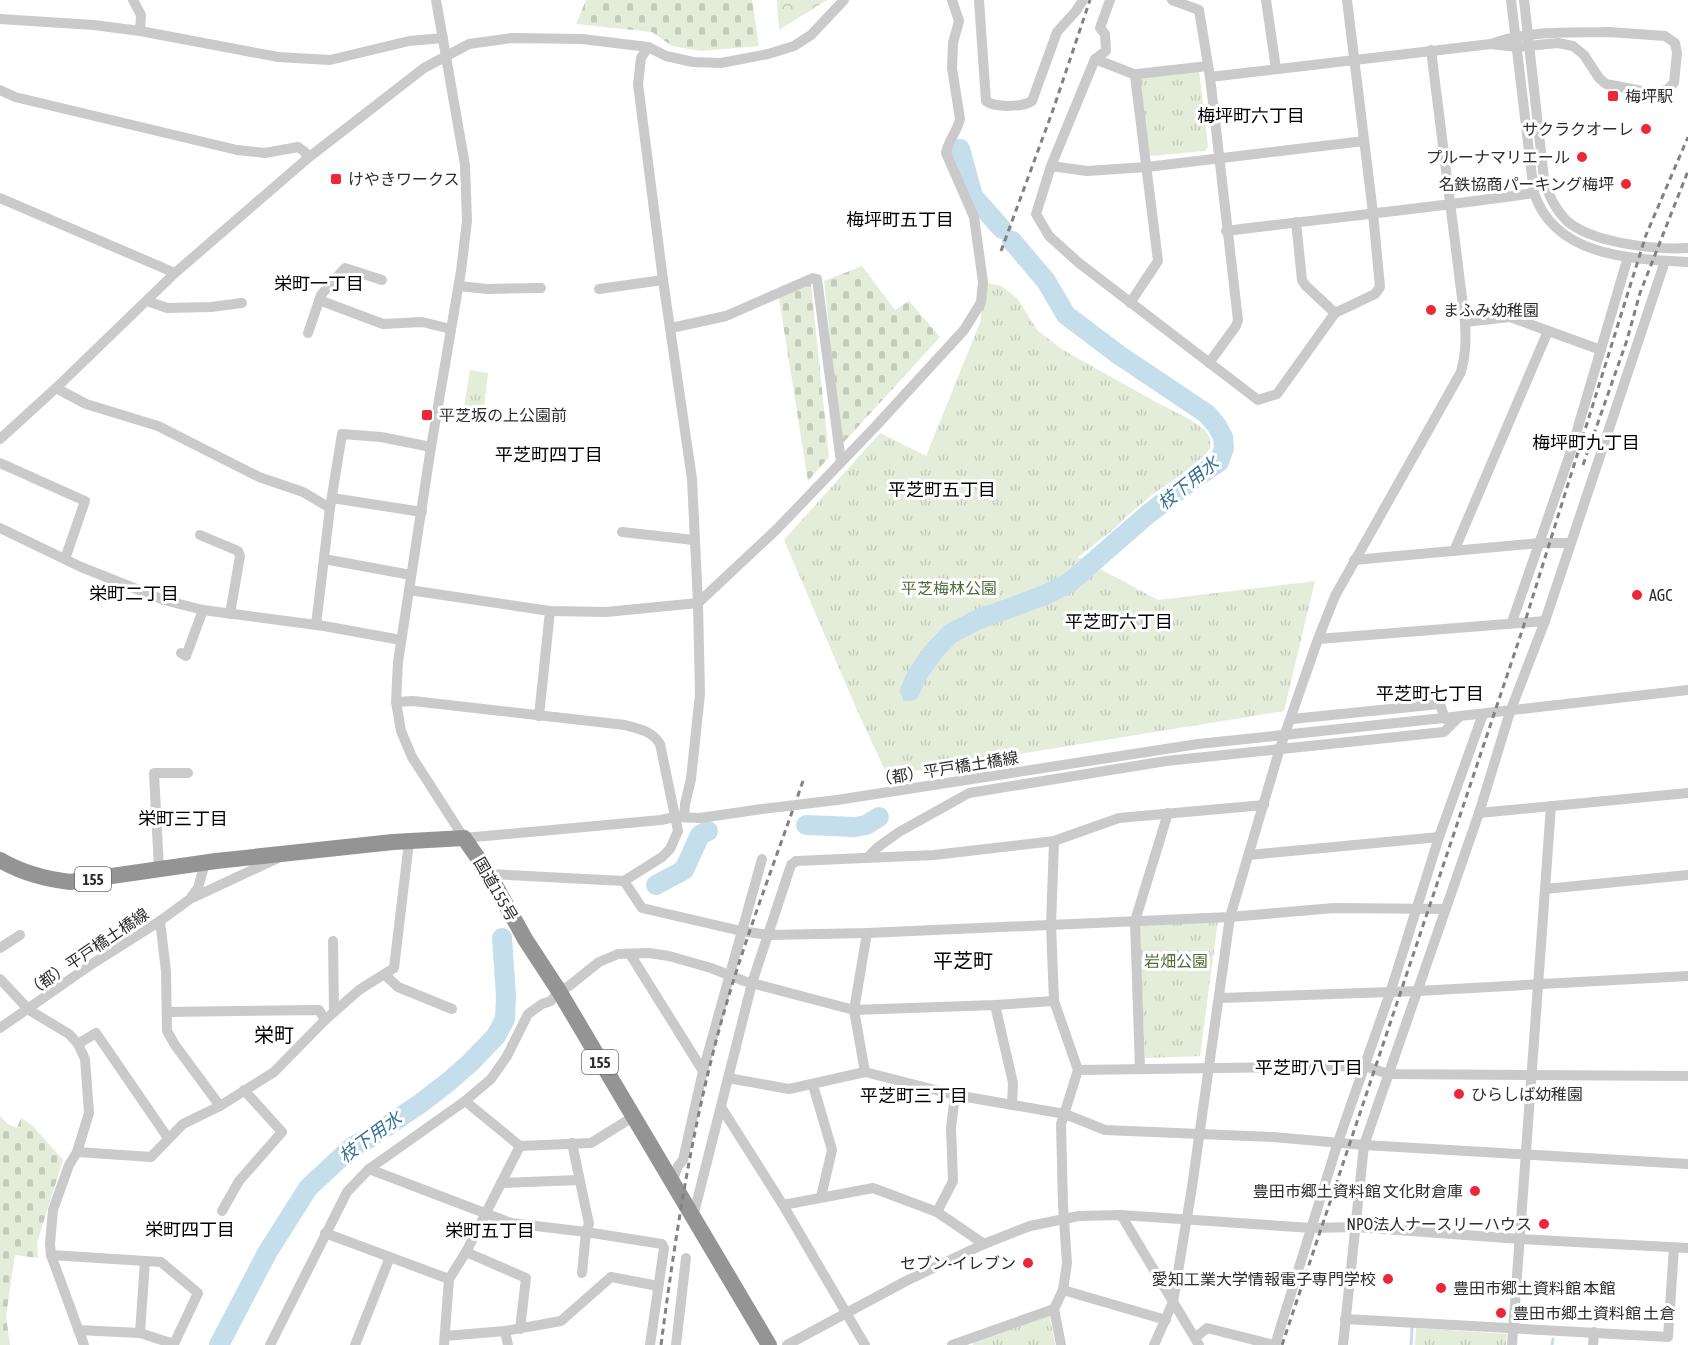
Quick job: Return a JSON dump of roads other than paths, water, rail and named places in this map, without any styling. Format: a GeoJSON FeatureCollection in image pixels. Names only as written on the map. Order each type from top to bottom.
{"type":"FeatureCollection","features":[{"type":"Feature","properties":{"kind":"highway","name":"国道155号"},"geometry":{"type":"LineString","coordinates":[[0,860],[17,870],[51,880],[70,882],[205,863],[464,838],[489,874],[525,939],[559,991],[769,1345]]}},
{"type":"Feature","properties":{"kind":"street"},"geometry":{"type":"LineString","coordinates":[[133,0],[141,15],[141,31]]}},
{"type":"Feature","properties":{"kind":"street"},"geometry":{"type":"LineString","coordinates":[[436,0],[454,90],[465,165],[467,221],[459,286],[401,640],[396,678],[396,702],[400,730],[412,757],[464,838]]}},
{"type":"Feature","properties":{"kind":"street"},"geometry":{"type":"LineString","coordinates":[[0,439],[175,273],[308,158],[423,68],[469,44],[512,38],[582,39],[648,47],[666,56],[706,64],[721,63],[768,54],[794,46],[811,35],[844,0]]}},
{"type":"Feature","properties":{"kind":"street"},"geometry":{"type":"LineString","coordinates":[[409,590],[550,611],[606,612],[698,603],[777,529],[963,330],[981,302],[982,272],[974,217],[946,153],[960,119],[952,68],[953,43],[959,21],[952,0]]}},
{"type":"Feature","properties":{"kind":"street"},"geometry":{"type":"LineString","coordinates":[[979,0],[986,101],[990,104],[1027,105],[1032,101],[1057,32],[1083,0]]}},
{"type":"Feature","properties":{"kind":"street"},"geometry":{"type":"LineString","coordinates":[[1110,0],[1100,28],[1106,34],[1106,51],[1095,59],[1051,165],[1036,214],[1037,218],[1049,236],[1130,303],[1258,400],[1277,394],[1335,313],[1375,294],[1380,287],[1347,0]]}},
{"type":"Feature","properties":{"kind":"street"},"geometry":{"type":"LineString","coordinates":[[1172,0],[1199,10],[1209,71],[1238,320],[1209,363]]}},
{"type":"Feature","properties":{"kind":"street"},"geometry":{"type":"LineString","coordinates":[[1266,0],[1276,69]]}},
{"type":"Feature","properties":{"kind":"street"},"geometry":{"type":"LineString","coordinates":[[1511,0],[1533,193],[1543,215],[1572,242],[1628,257],[1688,262]]}},
{"type":"Feature","properties":{"kind":"street"},"geometry":{"type":"LineString","coordinates":[[1524,0],[1544,179],[1547,193],[1555,208],[1567,222],[1583,232],[1636,246],[1688,248]]}},
{"type":"Feature","properties":{"kind":"street"},"geometry":{"type":"LineString","coordinates":[[0,19],[94,25],[141,31],[278,57],[330,60],[409,41],[443,38]]}},
{"type":"Feature","properties":{"kind":"street"},"geometry":{"type":"LineString","coordinates":[[959,21],[979,22]]}},
{"type":"Feature","properties":{"kind":"street"},"geometry":{"type":"LineString","coordinates":[[1095,59],[1136,75],[1276,69],[1431,50],[1516,41],[1609,32],[1665,36],[1675,43],[1677,53],[1674,83],[1667,90],[1652,93],[1606,84],[1599,78],[1584,55],[1573,46],[1529,40]]}},
{"type":"Feature","properties":{"kind":"street"},"geometry":{"type":"LineString","coordinates":[[489,874],[624,882],[654,863],[670,849],[678,831],[691,779],[700,694],[692,480],[638,84],[641,58],[648,47]]}},
{"type":"Feature","properties":{"kind":"street"},"geometry":{"type":"LineString","coordinates":[[1154,1345],[1173,1302],[1220,998],[1230,917],[1280,748],[1335,596],[1461,372],[1466,347],[1465,322],[1431,50]]}},
{"type":"Feature","properties":{"kind":"street"},"geometry":{"type":"LineString","coordinates":[[1130,303],[1158,261],[1136,75]]}},
{"type":"Feature","properties":{"kind":"street"},"geometry":{"type":"LineString","coordinates":[[0,90],[15,97],[237,150],[265,153],[298,147],[305,152],[308,158]]}},
{"type":"Feature","properties":{"kind":"street"},"geometry":{"type":"LineString","coordinates":[[1051,165],[1087,171],[1147,167],[1364,141]]}},
{"type":"Feature","properties":{"kind":"street"},"geometry":{"type":"LineString","coordinates":[[1226,231],[1451,205],[1533,193]]}},
{"type":"Feature","properties":{"kind":"street"},"geometry":{"type":"LineString","coordinates":[[0,198],[175,273]]}},
{"type":"Feature","properties":{"kind":"street"},"geometry":{"type":"LineString","coordinates":[[1296,222],[1302,280],[1335,313]]}},
{"type":"Feature","properties":{"kind":"street"},"geometry":{"type":"LineString","coordinates":[[1512,622],[1571,451],[1628,257]]}},
{"type":"Feature","properties":{"kind":"street"},"geometry":{"type":"LineString","coordinates":[[1343,1345],[1364,1145],[1479,813],[1510,712],[1545,621],[1665,261]]}},
{"type":"Feature","properties":{"kind":"street"},"geometry":{"type":"LineString","coordinates":[[308,333],[321,295],[345,268],[382,280]]}},
{"type":"Feature","properties":{"kind":"street"},"geometry":{"type":"LineString","coordinates":[[671,328],[726,316],[802,282],[813,278],[818,279],[841,462]]}},
{"type":"Feature","properties":{"kind":"street"},"geometry":{"type":"LineString","coordinates":[[599,289],[663,280]]}},
{"type":"Feature","properties":{"kind":"street"},"geometry":{"type":"LineString","coordinates":[[459,286],[541,288]]}},
{"type":"Feature","properties":{"kind":"street"},"geometry":{"type":"LineString","coordinates":[[319,300],[383,324],[422,322],[451,329]]}},
{"type":"Feature","properties":{"kind":"street"},"geometry":{"type":"LineString","coordinates":[[147,301],[167,308],[211,307],[242,303]]}},
{"type":"Feature","properties":{"kind":"street"},"geometry":{"type":"LineString","coordinates":[[1465,322],[1510,317],[1601,350]]}},
{"type":"Feature","properties":{"kind":"street"},"geometry":{"type":"LineString","coordinates":[[1454,551],[1548,331]]}},
{"type":"Feature","properties":{"kind":"street"},"geometry":{"type":"LineString","coordinates":[[56,388],[86,404],[158,426],[259,477],[331,503],[422,512]]}},
{"type":"Feature","properties":{"kind":"street"},"geometry":{"type":"LineString","coordinates":[[316,625],[342,434],[381,436],[431,447]]}},
{"type":"Feature","properties":{"kind":"street"},"geometry":{"type":"LineString","coordinates":[[0,463],[85,501],[65,559]]}},
{"type":"Feature","properties":{"kind":"street"},"geometry":{"type":"LineString","coordinates":[[0,528],[131,588],[203,610],[316,625],[401,640]]}},
{"type":"Feature","properties":{"kind":"street"},"geometry":{"type":"LineString","coordinates":[[622,532],[694,540]]}},
{"type":"Feature","properties":{"kind":"street"},"geometry":{"type":"LineString","coordinates":[[200,535],[238,551],[240,556],[230,614]]}},
{"type":"Feature","properties":{"kind":"street"},"geometry":{"type":"LineString","coordinates":[[1354,560],[1540,543],[1570,543]]}},
{"type":"Feature","properties":{"kind":"street"},"geometry":{"type":"LineString","coordinates":[[324,559],[411,575]]}},
{"type":"Feature","properties":{"kind":"street"},"geometry":{"type":"LineString","coordinates":[[181,653],[186,656],[203,610]]}},
{"type":"Feature","properties":{"kind":"street"},"geometry":{"type":"LineString","coordinates":[[539,716],[550,611]]}},
{"type":"Feature","properties":{"kind":"street"},"geometry":{"type":"LineString","coordinates":[[1318,639],[1545,621]]}},
{"type":"Feature","properties":{"kind":"street","name":"（都）平戸橋土橋線"},"geometry":{"type":"LineString","coordinates":[[464,838],[680,817],[700,818],[837,800],[1198,744],[1510,712],[1688,690]]}},
{"type":"Feature","properties":{"kind":"street"},"geometry":{"type":"LineString","coordinates":[[396,702],[413,701],[626,725],[643,729],[656,737],[663,753],[680,817]]}},
{"type":"Feature","properties":{"kind":"street"},"geometry":{"type":"LineString","coordinates":[[1292,719],[1440,704],[1439,719]]}},
{"type":"Feature","properties":{"kind":"street"},"geometry":{"type":"LineString","coordinates":[[1121,1215],[1197,1341],[1207,1328],[1274,1345],[1338,1142],[1391,990],[1438,837],[1483,714]]}},
{"type":"Feature","properties":{"kind":"street"},"geometry":{"type":"LineString","coordinates":[[868,857],[899,832],[969,793],[1166,761],[1444,732],[1460,716]]}},
{"type":"Feature","properties":{"kind":"street"},"geometry":{"type":"LineString","coordinates":[[159,869],[154,773],[188,773]]}},
{"type":"Feature","properties":{"kind":"street"},"geometry":{"type":"LineString","coordinates":[[1479,813],[1688,793]]}},
{"type":"Feature","properties":{"kind":"street"},"geometry":{"type":"LineString","coordinates":[[693,1218],[752,983],[791,865],[796,861],[934,855],[1054,841],[1119,818],[1264,805]]}},
{"type":"Feature","properties":{"kind":"street"},"geometry":{"type":"LineString","coordinates":[[1512,1345],[1551,806]]}},
{"type":"Feature","properties":{"kind":"street"},"geometry":{"type":"LineString","coordinates":[[1140,1069],[1135,921],[1168,813]]}},
{"type":"Feature","properties":{"kind":"street"},"geometry":{"type":"LineString","coordinates":[[1249,855],[1438,837]]}},
{"type":"Feature","properties":{"kind":"street"},"geometry":{"type":"LineString","coordinates":[[1054,841],[1051,925],[1054,1001],[1078,1070],[1062,1124],[1067,1263],[1063,1290],[1054,1309],[1061,1345]]}},
{"type":"Feature","properties":{"kind":"street"},"geometry":{"type":"LineString","coordinates":[[78,1152],[151,1157],[155,1155],[183,1124],[220,1106],[274,1072],[325,1020],[359,990],[394,968],[409,842]]}},
{"type":"Feature","properties":{"kind":"street","name":"（都）平戸橋土橋線"},"geometry":{"type":"LineString","coordinates":[[0,1028],[190,899],[286,854]]}},
{"type":"Feature","properties":{"kind":"street"},"geometry":{"type":"LineString","coordinates":[[672,1182],[683,1160],[703,1071],[762,859]]}},
{"type":"Feature","properties":{"kind":"street"},"geometry":{"type":"LineString","coordinates":[[190,899],[198,888],[205,863]]}},
{"type":"Feature","properties":{"kind":"street"},"geometry":{"type":"LineString","coordinates":[[1545,889],[1688,874]]}},
{"type":"Feature","properties":{"kind":"street"},"geometry":{"type":"LineString","coordinates":[[624,882],[642,908],[768,935],[867,933],[1230,917],[1334,908],[1446,909]]}},
{"type":"Feature","properties":{"kind":"street"},"geometry":{"type":"LineString","coordinates":[[160,921],[166,971],[167,1031],[220,1106]]}},
{"type":"Feature","properties":{"kind":"street"},"geometry":{"type":"LineString","coordinates":[[865,1072],[854,1010],[867,933]]}},
{"type":"Feature","properties":{"kind":"street"},"geometry":{"type":"LineString","coordinates":[[0,948],[20,935]]}},
{"type":"Feature","properties":{"kind":"street"},"geometry":{"type":"LineString","coordinates":[[333,941],[334,1012]]}},
{"type":"Feature","properties":{"kind":"street"},"geometry":{"type":"LineString","coordinates":[[270,1345],[347,1192],[369,1169],[491,1080],[507,1056],[528,1014],[550,1001],[559,991],[569,986],[599,962],[618,954],[649,952],[854,1010],[1054,1001]]}},
{"type":"Feature","properties":{"kind":"street"},"geometry":{"type":"LineString","coordinates":[[630,954],[703,1071]]}},
{"type":"Feature","properties":{"kind":"street"},"geometry":{"type":"LineString","coordinates":[[386,975],[398,987],[452,1010]]}},
{"type":"Feature","properties":{"kind":"street"},"geometry":{"type":"LineString","coordinates":[[1220,998],[1391,990],[1418,991],[1688,976]]}},
{"type":"Feature","properties":{"kind":"street"},"geometry":{"type":"LineString","coordinates":[[0,979],[29,1010],[69,1034],[78,1044],[85,1059],[89,1113],[78,1152],[69,1165],[53,1210],[51,1255],[84,1345]]}},
{"type":"Feature","properties":{"kind":"street"},"geometry":{"type":"LineString","coordinates":[[995,1005],[1013,1083],[1012,1105]]}},
{"type":"Feature","properties":{"kind":"street"},"geometry":{"type":"LineString","coordinates":[[167,1012],[319,1010],[325,1020]]}},
{"type":"Feature","properties":{"kind":"street"},"geometry":{"type":"LineString","coordinates":[[78,1044],[96,1033],[168,1138]]}},
{"type":"Feature","properties":{"kind":"street"},"geometry":{"type":"LineString","coordinates":[[1078,1070],[1365,1066],[1388,1074],[1688,1076]]}},
{"type":"Feature","properties":{"kind":"street"},"geometry":{"type":"LineString","coordinates":[[728,1078],[789,1089],[865,1072],[955,1095],[1065,1114],[1105,1130],[1688,1164]]}},
{"type":"Feature","properties":{"kind":"street"},"geometry":{"type":"LineString","coordinates":[[813,1085],[832,1150],[821,1197]]}},
{"type":"Feature","properties":{"kind":"street"},"geometry":{"type":"LineString","coordinates":[[222,1211],[239,1181],[282,1132],[244,1090]]}},
{"type":"Feature","properties":{"kind":"street"},"geometry":{"type":"LineString","coordinates":[[937,1212],[953,1181],[951,1128],[955,1095]]}},
{"type":"Feature","properties":{"kind":"street"},"geometry":{"type":"LineString","coordinates":[[465,1101],[520,1146],[591,1143],[633,1118]]}},
{"type":"Feature","properties":{"kind":"street"},"geometry":{"type":"LineString","coordinates":[[721,1107],[783,1205],[865,1345]]}},
{"type":"Feature","properties":{"kind":"street"},"geometry":{"type":"LineString","coordinates":[[572,1143],[589,1224],[586,1232],[582,1274]]}},
{"type":"Feature","properties":{"kind":"street"},"geometry":{"type":"LineString","coordinates":[[520,1146],[466,1252],[449,1279],[445,1341],[561,1321],[612,1277],[658,1286]]}},
{"type":"Feature","properties":{"kind":"street"},"geometry":{"type":"LineString","coordinates":[[369,1169],[511,1223],[662,1244],[664,1248],[650,1345]]}},
{"type":"Feature","properties":{"kind":"street"},"geometry":{"type":"LineString","coordinates":[[501,1183],[579,1180]]}},
{"type":"Feature","properties":{"kind":"street"},"geometry":{"type":"LineString","coordinates":[[783,1205],[873,1188],[937,1212],[984,1244]]}},
{"type":"Feature","properties":{"kind":"street"},"geometry":{"type":"LineString","coordinates":[[787,1345],[906,1281],[984,1244],[1030,1226],[1079,1215],[1187,1218],[1312,1228],[1356,1227],[1688,1248]]}},
{"type":"Feature","properties":{"kind":"street"},"geometry":{"type":"LineString","coordinates":[[326,1233],[449,1279]]}},
{"type":"Feature","properties":{"kind":"street"},"geometry":{"type":"LineString","coordinates":[[1345,1318],[1668,1337],[1674,1247]]}},
{"type":"Feature","properties":{"kind":"street"},"geometry":{"type":"LineString","coordinates":[[466,1252],[526,1278],[520,1329]]}},
{"type":"Feature","properties":{"kind":"street"},"geometry":{"type":"LineString","coordinates":[[51,1255],[161,1262],[198,1293],[174,1344],[140,1333],[78,1330]]}},
{"type":"Feature","properties":{"kind":"street"},"geometry":{"type":"LineString","coordinates":[[355,1345],[390,1257]]}},
{"type":"Feature","properties":{"kind":"street"},"geometry":{"type":"LineString","coordinates":[[676,1345],[686,1258]]}},
{"type":"Feature","properties":{"kind":"street"},"geometry":{"type":"LineString","coordinates":[[140,1333],[145,1261]]}},
{"type":"Feature","properties":{"kind":"street"},"geometry":{"type":"LineString","coordinates":[[1063,1290],[1166,1320]]}},
{"type":"Feature","properties":{"kind":"street"},"geometry":{"type":"LineString","coordinates":[[952,1345],[1054,1309]]}},
{"type":"Feature","properties":{"kind":"street"},"geometry":{"type":"LineString","coordinates":[[505,1331],[508,1345]]}},
{"type":"Feature","properties":{"kind":"street"},"geometry":{"type":"LineString","coordinates":[[1593,1345],[1594,1332]]}},
{"type":"Feature","properties":{"kind":"waterway","name":"枝下用水"},"geometry":{"type":"LineString","coordinates":[[960,149],[973,196],[1002,229]]}},
{"type":"Feature","properties":{"kind":"waterway","name":"枝下用水"},"geometry":{"type":"LineString","coordinates":[[910,691],[917,675],[950,634],[977,620],[1045,595],[1069,583],[1147,515],[1219,462],[1224,448],[1223,437],[1207,414],[1119,355],[1066,315],[1046,281],[1012,241]]}},
{"type":"Feature","properties":{"kind":"waterway","name":"枝下用水"},"geometry":{"type":"LineString","coordinates":[[806,825],[855,827],[866,825],[879,817]]}},
{"type":"Feature","properties":{"kind":"waterway","name":"枝下用水"},"geometry":{"type":"LineString","coordinates":[[656,885],[684,870],[700,835],[708,831]]}},
{"type":"Feature","properties":{"kind":"waterway","name":"枝下用水"},"geometry":{"type":"LineString","coordinates":[[219,1345],[267,1253],[308,1188],[352,1147],[368,1139],[447,1083],[496,1036],[505,1019],[506,996],[502,938]]}},
{"type":"Feature","properties":{"kind":"waterway"},"geometry":{"type":"LineString","coordinates":[[1411,1345],[1412,1328]]}},
{"type":"Feature","properties":{"kind":"waterway"},"geometry":{"type":"LineString","coordinates":[[1552,1345],[1553,1339]]}},
{"type":"Feature","properties":{"kind":"railway"},"geometry":{"type":"LineString","coordinates":[[1001,251],[1053,110],[1090,0]]}},
{"type":"Feature","properties":{"kind":"railway"},"geometry":{"type":"LineString","coordinates":[[1282,1345],[1523,628],[1646,235],[1688,137]]}},
{"type":"Feature","properties":{"kind":"railway"},"geometry":{"type":"LineString","coordinates":[[1583,465],[1627,340],[1640,293],[1688,171]]}},
{"type":"Feature","properties":{"kind":"railway"},"geometry":{"type":"LineString","coordinates":[[661,1345],[683,1196],[714,1049],[744,948],[803,781]]}},
{"type":"Feature","properties":{"kind":"place","name":"梅坪駅"},"geometry":{"type":"Point","coordinates":[1613,96]}},
{"type":"Feature","properties":{"kind":"place","name":"サクラクオーレ"},"geometry":{"type":"Point","coordinates":[1646,129]}},
{"type":"Feature","properties":{"kind":"place","name":"プルーナマリエール"},"geometry":{"type":"Point","coordinates":[1582,157]}},
{"type":"Feature","properties":{"kind":"place","name":"けやきワークス"},"geometry":{"type":"Point","coordinates":[336,179]}},
{"type":"Feature","properties":{"kind":"place","name":"名鉄協商パーキング梅坪"},"geometry":{"type":"Point","coordinates":[1626,184]}},
{"type":"Feature","properties":{"kind":"place","name":"まふみ幼稚園"},"geometry":{"type":"Point","coordinates":[1431,310]}},
{"type":"Feature","properties":{"kind":"place","name":"平芝坂の上公園前"},"geometry":{"type":"Point","coordinates":[427,415]}},
{"type":"Feature","properties":{"kind":"place","name":"AGC"},"geometry":{"type":"Point","coordinates":[1637,595]}},
{"type":"Feature","properties":{"kind":"place","name":"ひらしば幼稚園"},"geometry":{"type":"Point","coordinates":[1459,1094]}},
{"type":"Feature","properties":{"kind":"place","name":"豊田市郷土資料館 文化財倉庫"},"geometry":{"type":"Point","coordinates":[1475,1191]}},
{"type":"Feature","properties":{"kind":"place","name":"NPO法人ナースリーハウス"},"geometry":{"type":"Point","coordinates":[1544,1224]}},
{"type":"Feature","properties":{"kind":"place","name":"セブン-イレブン"},"geometry":{"type":"Point","coordinates":[1028,1263]}},
{"type":"Feature","properties":{"kind":"place","name":"愛知工業大学情報電子専門学校"},"geometry":{"type":"Point","coordinates":[1388,1279]}},
{"type":"Feature","properties":{"kind":"place","name":"豊田市郷土資料館 本館"},"geometry":{"type":"Point","coordinates":[1441,1288]}},
{"type":"Feature","properties":{"kind":"place","name":"豊田市郷土資料館 土倉"},"geometry":{"type":"Point","coordinates":[1501,1313]}},
{"type":"Feature","properties":{"kind":"district","name":"梅坪町六丁目"},"geometry":{"type":"Point","coordinates":[1251,115]}},
{"type":"Feature","properties":{"kind":"district","name":"梅坪町五丁目"},"geometry":{"type":"Point","coordinates":[900,219]}},
{"type":"Feature","properties":{"kind":"district","name":"栄町一丁目"},"geometry":{"type":"Point","coordinates":[319,283]}},
{"type":"Feature","properties":{"kind":"district","name":"梅坪町九丁目"},"geometry":{"type":"Point","coordinates":[1586,442]}},
{"type":"Feature","properties":{"kind":"district","name":"平芝町四丁目"},"geometry":{"type":"Point","coordinates":[549,454]}},
{"type":"Feature","properties":{"kind":"district","name":"平芝町五丁目"},"geometry":{"type":"Point","coordinates":[942,489]}},
{"type":"Feature","properties":{"kind":"district","name":"栄町二丁目"},"geometry":{"type":"Point","coordinates":[134,593]}},
{"type":"Feature","properties":{"kind":"district","name":"平芝町六丁目"},"geometry":{"type":"Point","coordinates":[1119,621]}},
{"type":"Feature","properties":{"kind":"district","name":"平芝町七丁目"},"geometry":{"type":"Point","coordinates":[1430,693]}},
{"type":"Feature","properties":{"kind":"district","name":"栄町三丁目"},"geometry":{"type":"Point","coordinates":[183,818]}},
{"type":"Feature","properties":{"kind":"district","name":"平芝町"},"geometry":{"type":"Point","coordinates":[963,960]}},
{"type":"Feature","properties":{"kind":"district","name":"栄町"},"geometry":{"type":"Point","coordinates":[274,1034]}},
{"type":"Feature","properties":{"kind":"district","name":"平芝町八丁目"},"geometry":{"type":"Point","coordinates":[1309,1067]}},
{"type":"Feature","properties":{"kind":"district","name":"平芝町三丁目"},"geometry":{"type":"Point","coordinates":[914,1095]}},
{"type":"Feature","properties":{"kind":"district","name":"栄町四丁目"},"geometry":{"type":"Point","coordinates":[190,1229]}},
{"type":"Feature","properties":{"kind":"district","name":"栄町五丁目"},"geometry":{"type":"Point","coordinates":[490,1230]}},
{"type":"Feature","properties":{"kind":"park label","name":"平芝梅林公園"},"geometry":{"type":"Point","coordinates":[949,588]}},
{"type":"Feature","properties":{"kind":"park label","name":"岩畑公園"},"geometry":{"type":"Point","coordinates":[1176,961]}}]}
